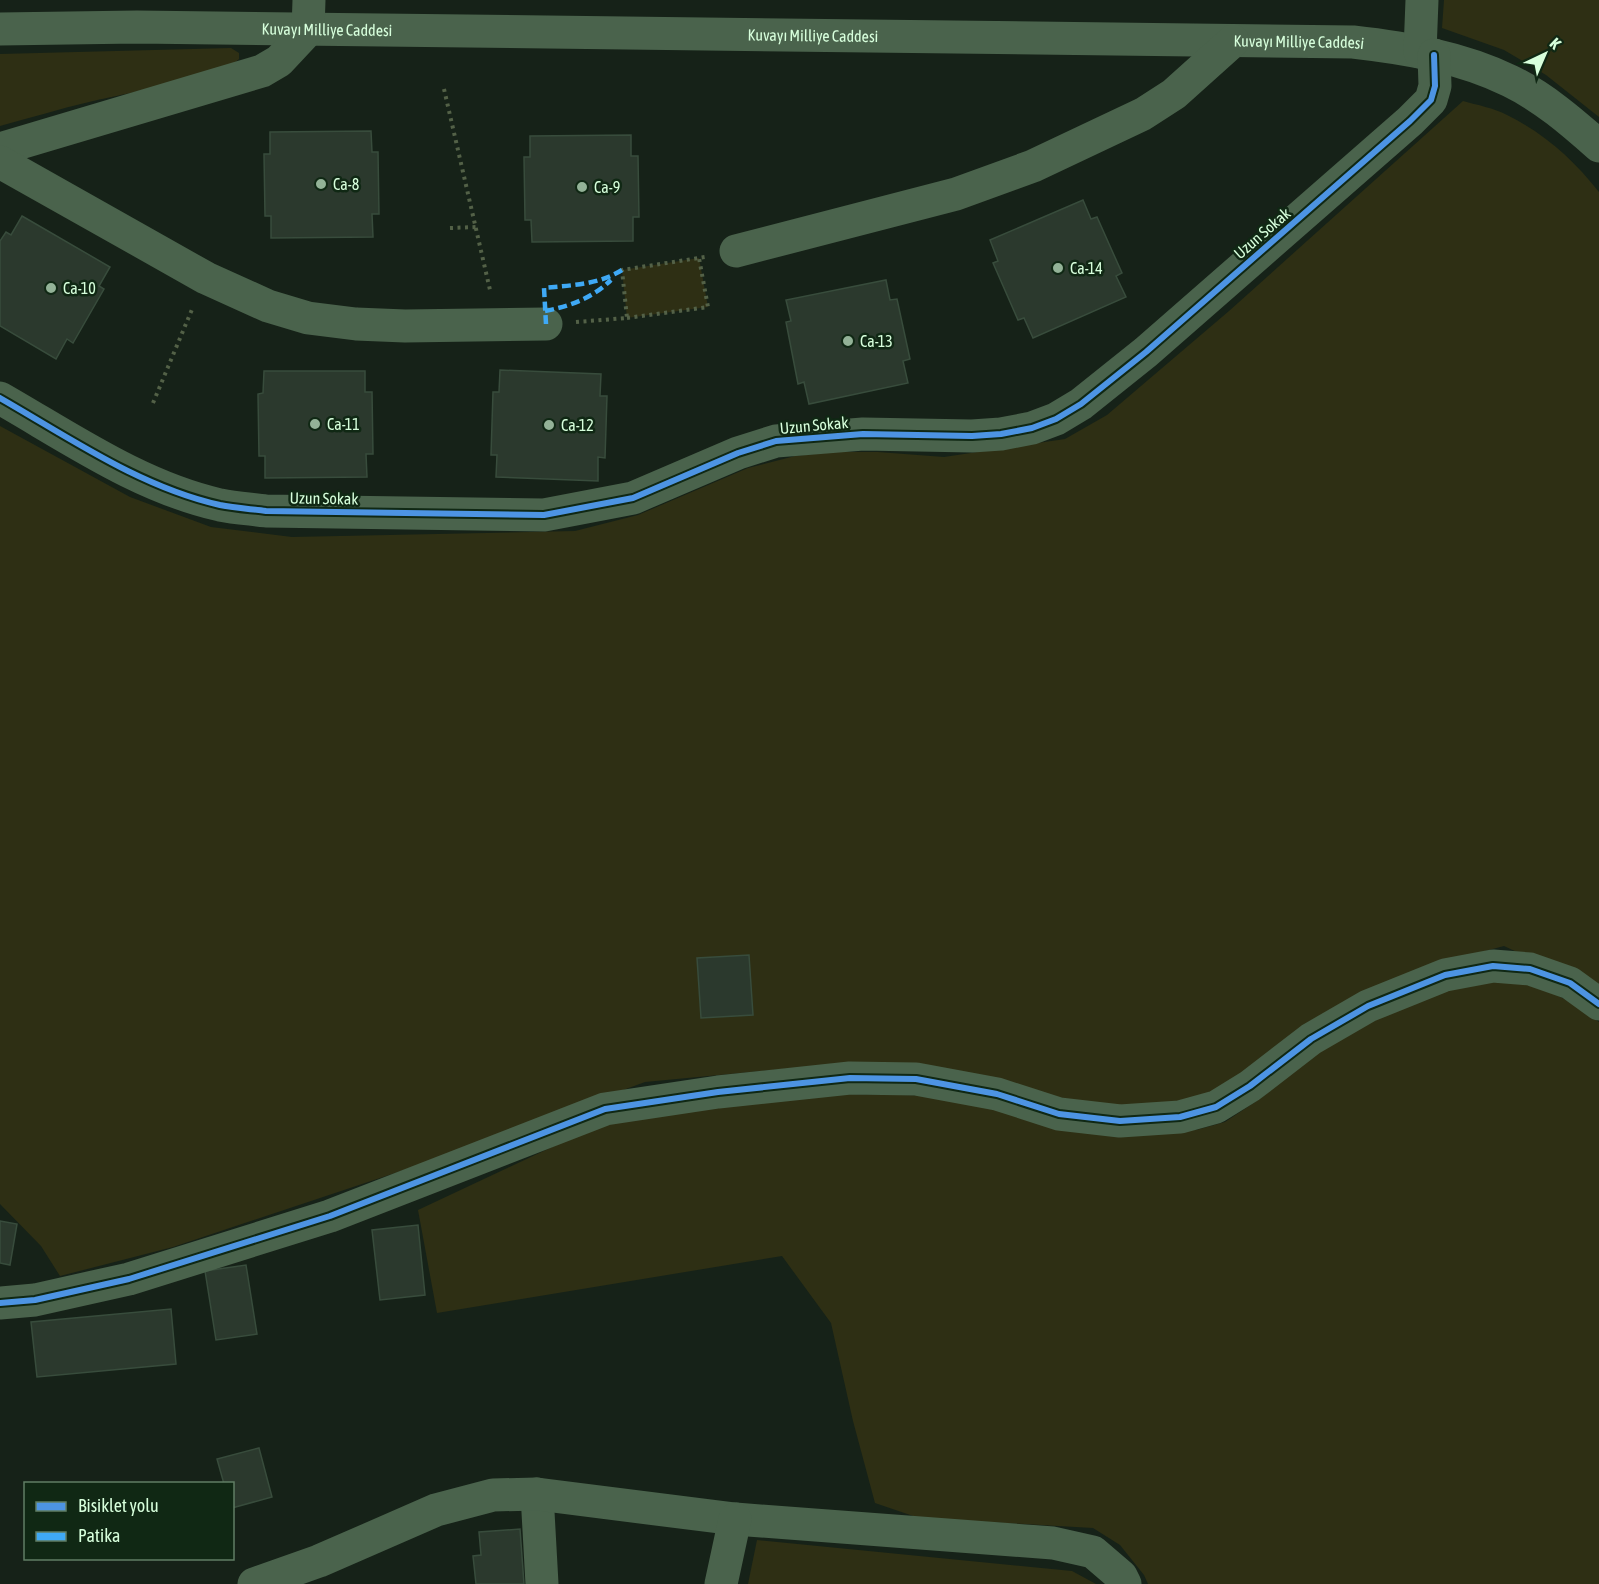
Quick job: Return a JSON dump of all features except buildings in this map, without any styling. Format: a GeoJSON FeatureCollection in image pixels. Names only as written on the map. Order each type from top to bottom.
{"type":"FeatureCollection","features":[{"type":"Feature","properties":{"kind":"street","name":"Uzun Sokak"},"geometry":{"type":"LineString","coordinates":[[0,398],[129,472],[220,505],[266,511],[544,515],[633,498],[738,453],[776,441],[863,434],[972,436],[1032,428],[1056,419],[1081,404],[1146,352],[1410,122],[1431,100],[1435,86],[1427,54],[1422,0]]}},
{"type":"Feature","properties":{"kind":"street","name":"Kuvayı Milliye Caddesi"},"geometry":{"type":"LineString","coordinates":[[0,29],[138,13],[309,15],[1233,41],[1353,42],[1398,47],[1482,69],[1510,81],[1552,107],[1599,146]]}},
{"type":"Feature","properties":{"kind":"street"},"geometry":{"type":"LineString","coordinates":[[0,149],[262,71],[285,55],[309,15]]}},
{"type":"Feature","properties":{"kind":"street"},"geometry":{"type":"LineString","coordinates":[[736,251],[956,194],[1034,166],[1143,114],[1174,94],[1233,41]]}},
{"type":"Feature","properties":{"kind":"street"},"geometry":{"type":"LineString","coordinates":[[0,162],[206,278],[268,306],[308,318],[356,324],[405,326],[546,324]]}},
{"type":"Feature","properties":{"kind":"street"},"geometry":{"type":"LineString","coordinates":[[0,1303],[35,1300],[129,1279],[330,1216],[604,1109],[718,1092],[850,1078],[916,1079],[997,1094],[1059,1114],[1120,1121],[1180,1117],[1216,1107],[1250,1086],[1311,1039],[1368,1006],[1445,975],[1493,966],[1530,969],[1570,983],[1599,1004]]}},
{"type":"Feature","properties":{"kind":"street"},"geometry":{"type":"LineString","coordinates":[[537,1494],[542,1584]]}},
{"type":"Feature","properties":{"kind":"street"},"geometry":{"type":"LineString","coordinates":[[254,1584],[319,1561],[436,1510],[493,1495],[537,1494],[735,1519],[1053,1543],[1093,1552],[1121,1576],[1125,1584]]}},
{"type":"Feature","properties":{"kind":"street"},"geometry":{"type":"LineString","coordinates":[[721,1584],[735,1519]]}},
{"type":"Feature","properties":{"kind":"path"},"geometry":{"type":"LineString","coordinates":[[444,89],[490,290]]}},
{"type":"Feature","properties":{"kind":"path"},"geometry":{"type":"LineString","coordinates":[[450,228],[476,227]]}},
{"type":"Feature","properties":{"kind":"path"},"geometry":{"type":"LineString","coordinates":[[627,318],[622,270],[736,251]]}},
{"type":"Feature","properties":{"kind":"path"},"geometry":{"type":"LineString","coordinates":[[546,324],[627,318],[708,307],[699,258]]}},
{"type":"Feature","properties":{"kind":"path"},"geometry":{"type":"LineString","coordinates":[[153,403],[206,278]]}},
{"type":"Feature","properties":{"kind":"green space"},"geometry":{"type":"Polygon","coordinates":[[[1444,0],[1599,0],[1599,117],[1546,75],[1504,50],[1442,28],[1444,0]]]}},
{"type":"Feature","properties":{"kind":"green space"},"geometry":{"type":"Polygon","coordinates":[[[231,48],[239,53],[239,59],[212,73],[0,126],[0,54],[231,48]]]}},
{"type":"Feature","properties":{"kind":"green space"},"geometry":{"type":"Polygon","coordinates":[[[1463,101],[1502,113],[1533,130],[1569,158],[1599,192],[1599,990],[1504,946],[1451,960],[1221,1089],[1154,1110],[793,1068],[645,1082],[413,1167],[173,1247],[60,1276],[41,1246],[0,1204],[0,426],[130,497],[211,527],[292,537],[575,531],[638,515],[748,468],[795,456],[834,452],[878,452],[944,457],[1065,439],[1107,415],[1229,311],[1463,101]]]}},
{"type":"Feature","properties":{"kind":"green space"},"geometry":{"type":"Polygon","coordinates":[[[699,258],[708,307],[627,318],[622,270],[699,258]]]}},
{"type":"Feature","properties":{"kind":"green space"},"geometry":{"type":"Polygon","coordinates":[[[1499,980],[1541,987],[1576,1005],[1599,1022],[1599,1584],[1148,1584],[1144,1575],[1120,1545],[1093,1528],[919,1518],[875,1503],[853,1421],[831,1323],[782,1256],[437,1313],[418,1210],[601,1124],[790,1093],[955,1096],[1153,1129],[1196,1130],[1225,1122],[1261,1098],[1342,1030],[1456,985],[1499,980]]]}},
{"type":"Feature","properties":{"kind":"green space"},"geometry":{"type":"Polygon","coordinates":[[[757,1540],[1072,1571],[1096,1584],[748,1584],[757,1540]]]}},
{"type":"Feature","properties":{"kind":"marked path"},"geometry":{"type":"LineString","coordinates":[[546,324],[544,288],[604,279],[622,270]]}},
{"type":"Feature","properties":{"kind":"marked path"},"geometry":{"type":"LineString","coordinates":[[545,311],[581,300],[611,280]]}},
{"type":"Feature","properties":{"kind":"cycle path"},"geometry":{"type":"LineString","coordinates":[[0,398],[106,460],[162,486],[220,505],[266,511],[544,515],[633,498],[738,453],[776,441],[863,434],[972,436],[1001,434],[1032,428],[1056,419],[1081,404],[1146,352],[1410,121],[1431,100],[1435,86],[1434,55]]}},
{"type":"Feature","properties":{"kind":"cycle path"},"geometry":{"type":"LineString","coordinates":[[0,1303],[35,1300],[129,1279],[330,1216],[605,1109],[718,1092],[850,1078],[916,1079],[997,1094],[1059,1114],[1120,1121],[1180,1117],[1216,1107],[1250,1086],[1311,1039],[1368,1006],[1445,975],[1493,966],[1530,969],[1570,983],[1599,1004]]}},
{"type":"Feature","properties":{"kind":"place","name":"Ca-8"},"geometry":{"type":"Point","coordinates":[321,184]}},
{"type":"Feature","properties":{"kind":"place","name":"Ca-9"},"geometry":{"type":"Point","coordinates":[582,187]}},
{"type":"Feature","properties":{"kind":"place","name":"Ca-14"},"geometry":{"type":"Point","coordinates":[1058,268]}},
{"type":"Feature","properties":{"kind":"place","name":"Ca-10"},"geometry":{"type":"Point","coordinates":[51,288]}},
{"type":"Feature","properties":{"kind":"place","name":"Ca-13"},"geometry":{"type":"Point","coordinates":[848,341]}},
{"type":"Feature","properties":{"kind":"place","name":"Ca-11"},"geometry":{"type":"Point","coordinates":[315,424]}},
{"type":"Feature","properties":{"kind":"place","name":"Ca-12"},"geometry":{"type":"Point","coordinates":[549,425]}}]}
